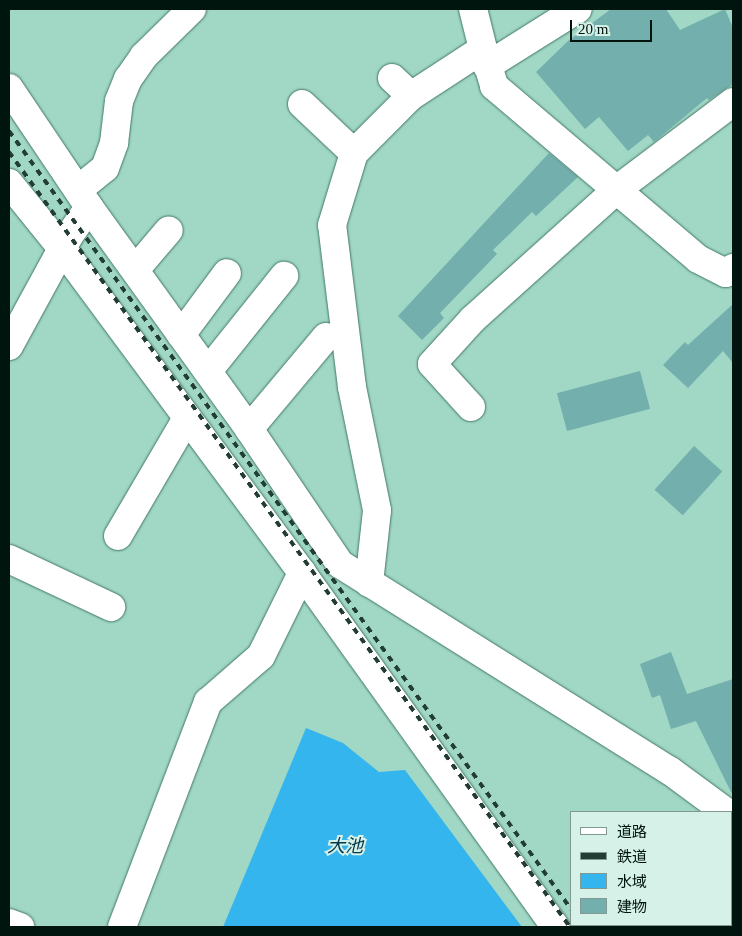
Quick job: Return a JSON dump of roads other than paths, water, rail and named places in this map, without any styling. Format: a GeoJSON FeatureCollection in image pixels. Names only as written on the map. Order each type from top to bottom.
{"type":"FeatureCollection","features":[{"type":"Feature","properties":{"kind":"street"},"geometry":{"type":"LineString","coordinates":[[9,346],[64,251],[84,198],[105,168],[114,143],[120,101],[128,78],[144,56],[192,9]]}},
{"type":"Feature","properties":{"kind":"street"},"geometry":{"type":"LineString","coordinates":[[474,9],[485,58],[494,86],[615,191],[698,259],[726,273],[733,268]]}},
{"type":"Feature","properties":{"kind":"street"},"geometry":{"type":"LineString","coordinates":[[369,583],[377,510],[352,386],[332,225],[354,153],[401,87],[485,58],[578,9]]}},
{"type":"Feature","properties":{"kind":"street"},"geometry":{"type":"LineString","coordinates":[[9,88],[84,198],[250,429],[340,564],[669,770],[725,811]]}},
{"type":"Feature","properties":{"kind":"street"},"geometry":{"type":"LineString","coordinates":[[471,407],[432,364],[473,319],[615,191],[733,102]]}},
{"type":"Feature","properties":{"kind":"street"},"geometry":{"type":"LineString","coordinates":[[302,104],[354,153]]}},
{"type":"Feature","properties":{"kind":"street"},"geometry":{"type":"LineString","coordinates":[[9,183],[64,251],[302,573],[555,927]]}},
{"type":"Feature","properties":{"kind":"street"},"geometry":{"type":"LineString","coordinates":[[135,270],[168,230]]}},
{"type":"Feature","properties":{"kind":"street"},"geometry":{"type":"LineString","coordinates":[[181,334],[227,273]]}},
{"type":"Feature","properties":{"kind":"street"},"geometry":{"type":"LineString","coordinates":[[208,371],[284,276]]}},
{"type":"Feature","properties":{"kind":"street"},"geometry":{"type":"LineString","coordinates":[[250,429],[326,337]]}},
{"type":"Feature","properties":{"kind":"street"},"geometry":{"type":"LineString","coordinates":[[118,536],[187,418]]}},
{"type":"Feature","properties":{"kind":"street"},"geometry":{"type":"LineString","coordinates":[[9,559],[111,607]]}},
{"type":"Feature","properties":{"kind":"street"},"geometry":{"type":"LineString","coordinates":[[122,927],[208,702],[261,656],[302,573]]}},
{"type":"Feature","properties":{"kind":"street"},"geometry":{"type":"LineString","coordinates":[[9,923],[20,927]]}},
{"type":"Feature","properties":{"kind":"water","name":"大池"},"geometry":{"type":"Polygon","coordinates":[[[306,728],[343,743],[379,772],[405,770],[522,927],[223,927],[306,728]]]}},
{"type":"Feature","properties":{"kind":"railway"},"geometry":{"type":"LineString","coordinates":[[9,131],[570,908]]}},
{"type":"Feature","properties":{"kind":"railway"},"geometry":{"type":"LineString","coordinates":[[9,152],[570,927]]}}]}
